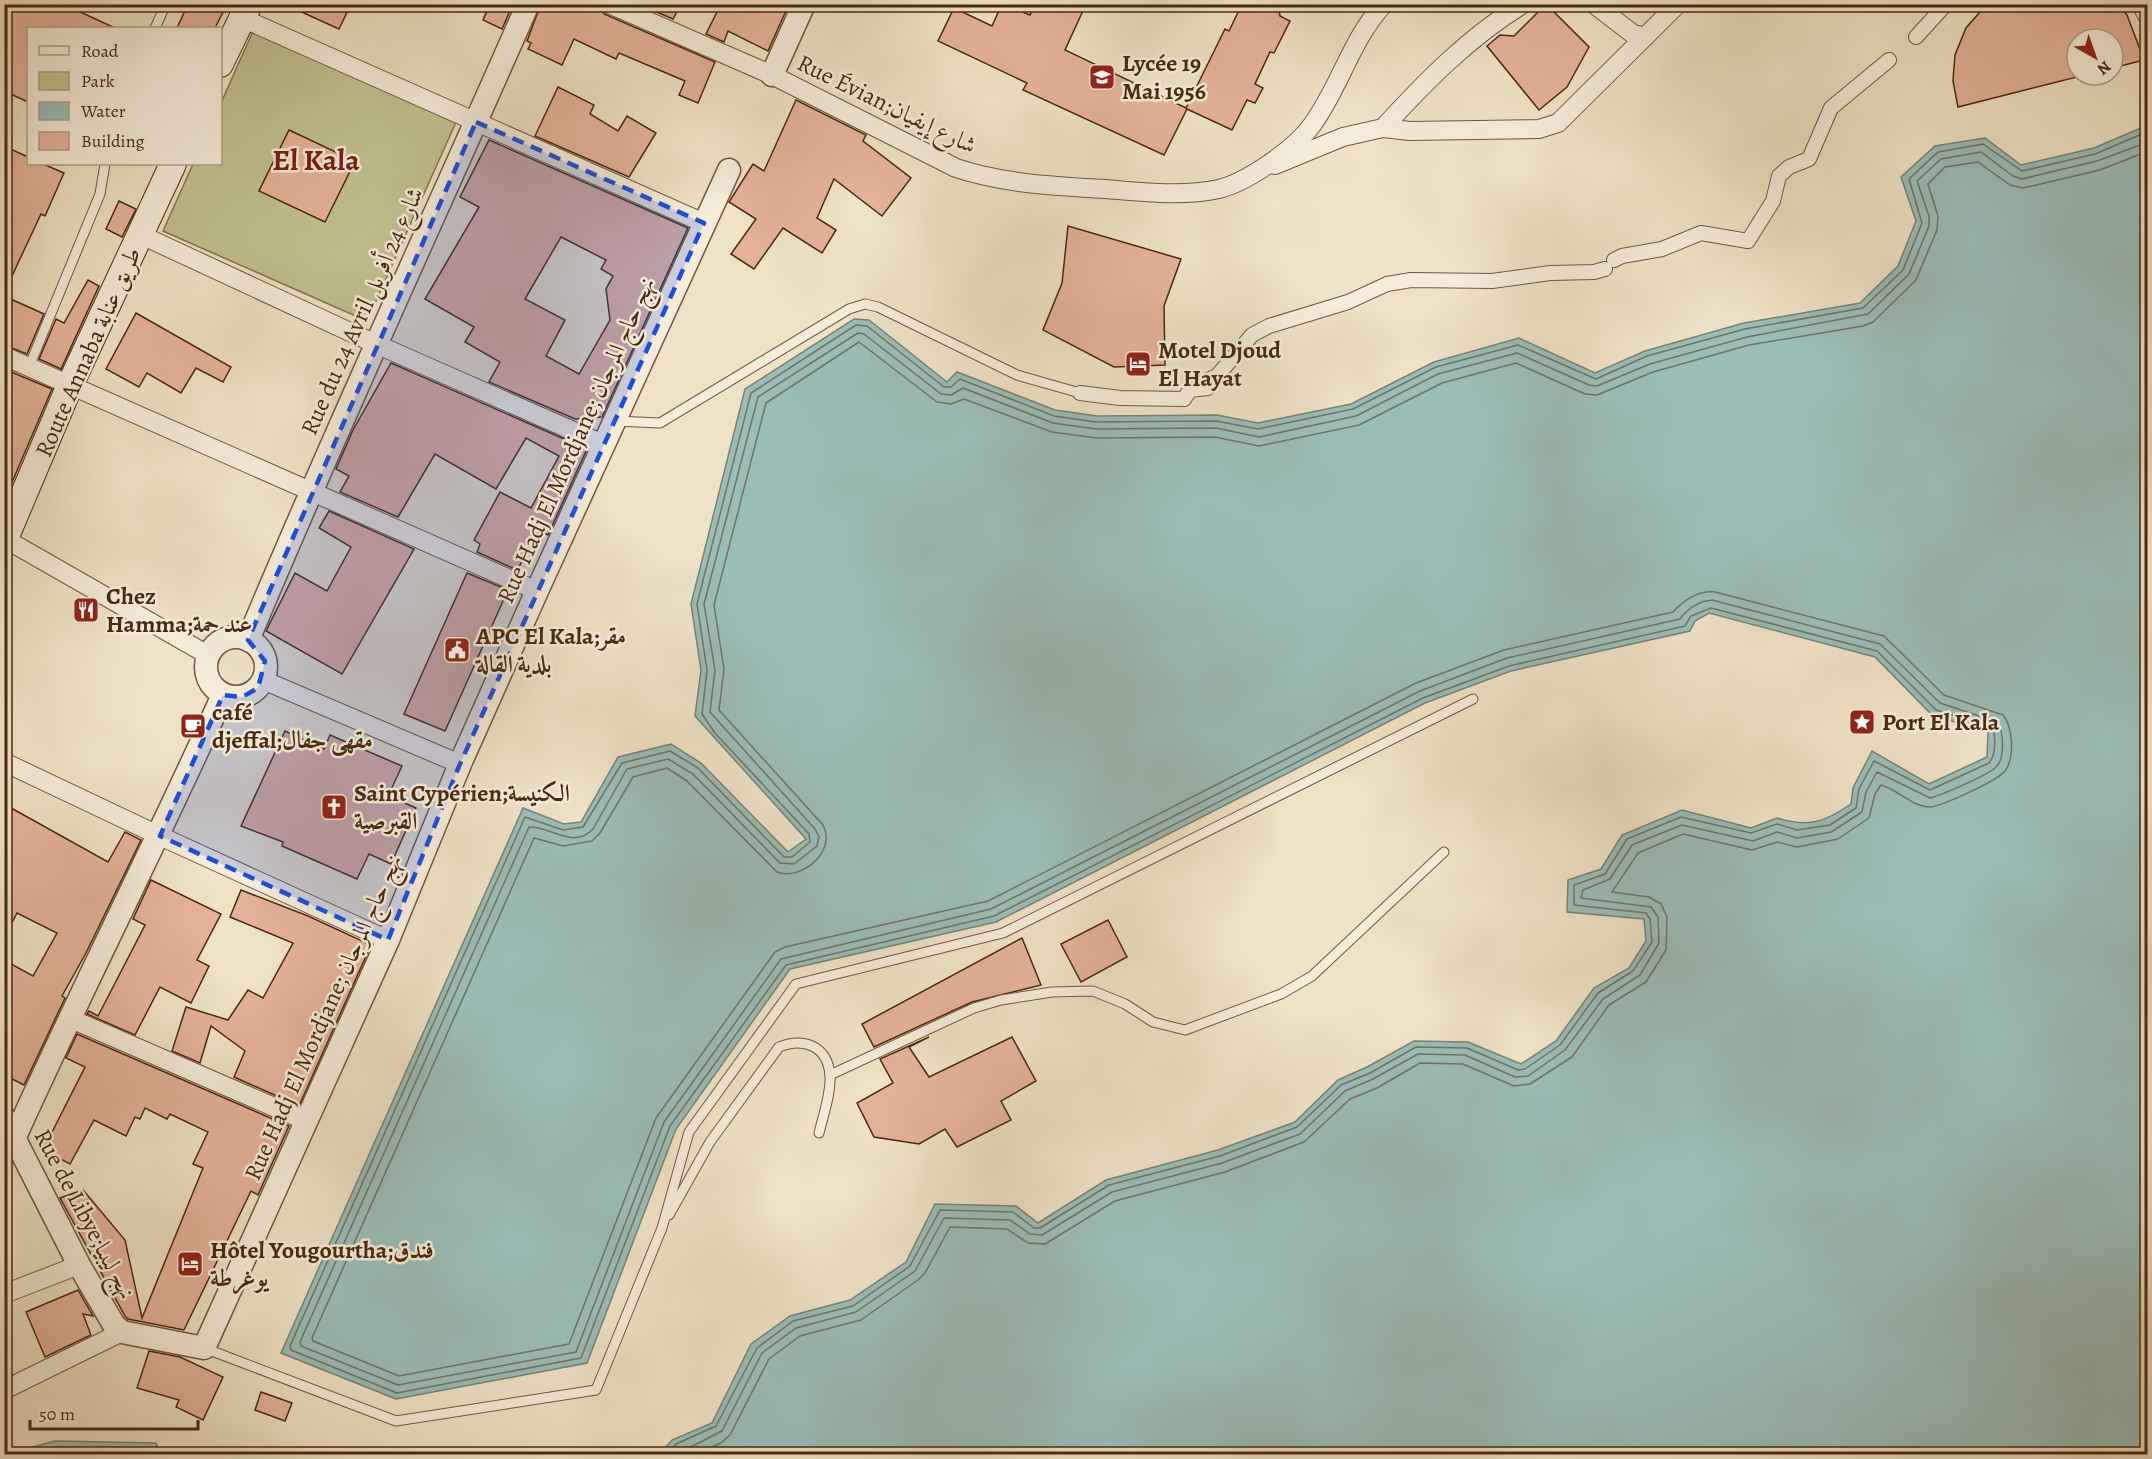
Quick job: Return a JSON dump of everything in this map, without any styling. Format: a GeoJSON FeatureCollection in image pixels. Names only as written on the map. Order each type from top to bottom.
{"type":"FeatureCollection","features":[{"type":"Feature","properties":{"kind":"main road"},"geometry":{"type":"LineString","coordinates":[[222,60],[246,11]]}},
{"type":"Feature","properties":{"kind":"main road","name":"Route Annaba طريق عنابة"},"geometry":{"type":"LineString","coordinates":[[5,542],[70,386],[173,165]]}},
{"type":"Feature","properties":{"kind":"street","name":"Rue du 24 Avril شارع 24 أفريل"},"geometry":{"type":"LineString","coordinates":[[248,640],[310,491],[378,345],[528,4]]}},
{"type":"Feature","properties":{"kind":"street","name":"Rue Évian;شارع إيفيان"},"geometry":{"type":"LineString","coordinates":[[609,4],[772,75],[956,168],[986,178],[1030,185],[1184,192],[1220,189],[1343,137],[1383,128],[1410,131],[1539,129],[1558,123],[1678,4]]}},
{"type":"Feature","properties":{"kind":"street"},"geometry":{"type":"LineString","coordinates":[[772,75],[804,4]]}},
{"type":"Feature","properties":{"kind":"street","name":"Rue Évian;شارع إيفيان"},"geometry":{"type":"LineString","coordinates":[[1261,171],[1311,127],[1372,18],[1384,4]]}},
{"type":"Feature","properties":{"kind":"street"},"geometry":{"type":"LineString","coordinates":[[1383,128],[1421,86],[1504,16],[1523,4]]}},
{"type":"Feature","properties":{"kind":"street"},"geometry":{"type":"LineString","coordinates":[[1594,4],[1633,34],[1645,37]]}},
{"type":"Feature","properties":{"kind":"street"},"geometry":{"type":"LineString","coordinates":[[1916,37],[1946,4]]}},
{"type":"Feature","properties":{"kind":"street"},"geometry":{"type":"LineString","coordinates":[[246,11],[476,122],[704,223]]}},
{"type":"Feature","properties":{"kind":"street"},"geometry":{"type":"LineString","coordinates":[[1080,393],[1120,398],[1184,399],[1190,390],[1208,388],[1208,380],[1216,376],[1252,334],[1269,326],[1348,302],[1387,284],[1411,280],[1491,281],[1550,273],[1594,272],[1610,265],[1622,256],[1662,249],[1701,233],[1749,242],[1773,201],[1779,176],[1789,167],[1809,159],[1831,108],[1889,60]]}},
{"type":"Feature","properties":{"kind":"street","name":"Rue Hadj El Mordjane; نهج حاج المرجان"},"geometry":{"type":"LineString","coordinates":[[204,1348],[388,940],[460,764],[537,591],[729,170]]}},
{"type":"Feature","properties":{"kind":"street"},"geometry":{"type":"LineString","coordinates":[[139,234],[378,345],[605,445]]}},
{"type":"Feature","properties":{"kind":"street"},"geometry":{"type":"LineString","coordinates":[[4,356],[537,591]]}},
{"type":"Feature","properties":{"kind":"street"},"geometry":{"type":"LineString","coordinates":[[5,542],[208,655]]}},
{"type":"Feature","properties":{"kind":"street"},"geometry":{"type":"LineString","coordinates":[[229,638],[248,640],[256,645],[265,661],[263,680],[258,688],[242,697],[223,695],[209,683],[206,674],[208,655],[221,641],[229,638]]}},
{"type":"Feature","properties":{"kind":"street"},"geometry":{"type":"LineString","coordinates":[[263,680],[460,764]]}},
{"type":"Feature","properties":{"kind":"street"},"geometry":{"type":"LineString","coordinates":[[9,1141],[160,836],[223,695]]}},
{"type":"Feature","properties":{"kind":"street"},"geometry":{"type":"LineString","coordinates":[[4,762],[388,940]]}},
{"type":"Feature","properties":{"kind":"street"},"geometry":{"type":"LineString","coordinates":[[69,1018],[306,1121]]}},
{"type":"Feature","properties":{"kind":"street","name":"Rue de Libye;نهج ليبيا"},"geometry":{"type":"LineString","coordinates":[[4,1118],[9,1141],[107,1317],[122,1332]]}},
{"type":"Feature","properties":{"kind":"street"},"geometry":{"type":"LineString","coordinates":[[4,1294],[79,1265]]}},
{"type":"Feature","properties":{"kind":"street"},"geometry":{"type":"LineString","coordinates":[[4,1390],[122,1332],[204,1348]]}},
{"type":"Feature","properties":{"kind":"lane"},"geometry":{"type":"LineString","coordinates":[[155,27],[166,4]]}},
{"type":"Feature","properties":{"kind":"lane"},"geometry":{"type":"LineString","coordinates":[[2136,4],[2148,27]]}},
{"type":"Feature","properties":{"kind":"lane"},"geometry":{"type":"LineString","coordinates":[[29,367],[100,194],[105,165]]}},
{"type":"Feature","properties":{"kind":"lane"},"geometry":{"type":"LineString","coordinates":[[615,421],[660,423],[849,309],[865,304],[878,307],[1017,375],[1080,393]]}},
{"type":"Feature","properties":{"kind":"lane"},"geometry":{"type":"LineString","coordinates":[[204,1348],[396,1421],[596,1390],[662,1228],[689,1132],[796,984],[1004,933],[1473,699]]}},
{"type":"Feature","properties":{"kind":"lane"},"geometry":{"type":"LineString","coordinates":[[830,1075],[974,1008],[1001,1000],[1052,992],[1093,991],[1125,1004],[1153,1022],[1185,1030],[1281,994],[1312,976],[1444,852]]}},
{"type":"Feature","properties":{"kind":"lane"},"geometry":{"type":"LineString","coordinates":[[662,1228],[710,1142],[778,1047],[794,1041],[807,1043],[821,1053],[830,1075],[819,1133]]}},
{"type":"Feature","properties":{"kind":"highlighted area"},"geometry":{"type":"Polygon","coordinates":[[[476,122],[704,223],[460,764],[388,940],[160,836],[223,695],[242,697],[258,688],[265,661],[248,640],[476,122]]]}},
{"type":"Feature","properties":{"kind":"green space"},"geometry":{"type":"Polygon","coordinates":[[[254,29],[457,120],[367,321],[163,231],[193,165],[222,165],[222,101],[254,29]]]}},
{"type":"Feature","properties":{"kind":"water"},"geometry":{"type":"Polygon","coordinates":[[[2143,127],[2148,130],[2147,1454],[660,1454],[672,1440],[712,1423],[751,1344],[790,1316],[850,1300],[906,1262],[935,1204],[1016,1206],[1038,1223],[1106,1180],[1218,1150],[1295,1122],[1338,1080],[1414,1041],[1468,1042],[1521,1064],[1556,1041],[1594,988],[1629,968],[1646,941],[1644,919],[1567,912],[1568,880],[1601,869],[1622,835],[1682,810],[1751,828],[1777,818],[1798,823],[1816,822],[1851,804],[1853,788],[1872,751],[1929,784],[1987,757],[1988,732],[1932,715],[1875,657],[1709,613],[1695,621],[1690,631],[1511,671],[1425,703],[996,922],[790,969],[676,1129],[587,1363],[396,1399],[281,1353],[523,808],[564,824],[581,822],[618,757],[671,744],[701,763],[788,852],[806,839],[695,716],[701,670],[691,604],[745,389],[854,319],[869,320],[947,382],[957,372],[1055,410],[1097,416],[1217,415],[1258,423],[1351,404],[1434,362],[1519,338],[1595,373],[1645,351],[1744,323],[1860,303],[1898,266],[1916,221],[1901,177],[1935,146],[1985,138],[2021,165],[2094,148],[2143,127]]]}},
{"type":"Feature","properties":{"kind":"water"},"geometry":{"type":"Polygon","coordinates":[[[55,1441],[156,1443],[160,1454],[6,1454],[55,1441]]]}},
{"type":"Feature","properties":{"kind":"building"},"geometry":{"type":"Polygon","coordinates":[[[4,4],[63,4],[113,27],[27,27],[27,102],[4,91],[4,4]]]}},
{"type":"Feature","properties":{"kind":"building"},"geometry":{"type":"Polygon","coordinates":[[[188,4],[227,4],[216,27],[177,27],[188,4]]]}},
{"type":"Feature","properties":{"kind":"building"},"geometry":{"type":"Polygon","coordinates":[[[284,4],[351,4],[339,29],[284,4]]]}},
{"type":"Feature","properties":{"kind":"building"},"geometry":{"type":"Polygon","coordinates":[[[490,4],[513,4],[502,29],[483,20],[490,4]]]}},
{"type":"Feature","properties":{"kind":"building"},"geometry":{"type":"Polygon","coordinates":[[[541,4],[598,4],[604,14],[715,62],[698,103],[679,95],[685,81],[619,53],[616,59],[574,39],[562,65],[528,49],[531,43],[527,41],[541,4]]]}},
{"type":"Feature","properties":{"kind":"building"},"geometry":{"type":"Polygon","coordinates":[[[638,4],[681,4],[673,19],[638,4]]]}},
{"type":"Feature","properties":{"kind":"building"},"geometry":{"type":"Polygon","coordinates":[[[721,4],[789,4],[768,51],[728,31],[724,42],[706,34],[721,4]]]}},
{"type":"Feature","properties":{"kind":"building"},"geometry":{"type":"Polygon","coordinates":[[[1002,4],[1030,15],[1035,4],[1086,4],[1065,50],[1186,108],[1225,29],[1229,31],[1242,4],[1278,4],[1280,16],[1290,21],[1274,53],[1270,52],[1255,84],[1263,88],[1255,103],[1247,100],[1232,130],[1187,109],[1164,155],[1023,90],[1027,83],[938,41],[954,8],[992,26],[1002,4]]]}},
{"type":"Feature","properties":{"kind":"building"},"geometry":{"type":"Polygon","coordinates":[[[1546,4],[1589,47],[1567,87],[1539,110],[1487,46],[1500,35],[1514,36],[1546,4]]]}},
{"type":"Feature","properties":{"kind":"building"},"geometry":{"type":"Polygon","coordinates":[[[1987,4],[2117,4],[2127,15],[2144,60],[2125,65],[2125,27],[2065,27],[2065,80],[1958,107],[1953,81],[1955,55],[1966,28],[1987,4]]]}},
{"type":"Feature","properties":{"kind":"building"},"geometry":{"type":"Polygon","coordinates":[[[558,87],[594,105],[590,114],[618,131],[627,116],[656,133],[629,177],[535,136],[558,87]]]}},
{"type":"Feature","properties":{"kind":"building"},"geometry":{"type":"Polygon","coordinates":[[[796,100],[866,135],[863,141],[911,178],[882,216],[834,179],[817,218],[836,230],[822,253],[783,228],[754,269],[731,254],[756,219],[729,202],[753,164],[764,171],[796,100]]]}},
{"type":"Feature","properties":{"kind":"building"},"geometry":{"type":"Polygon","coordinates":[[[289,130],[355,161],[325,222],[259,191],[289,130]]]}},
{"type":"Feature","properties":{"kind":"building"},"geometry":{"type":"Polygon","coordinates":[[[489,140],[688,228],[602,417],[575,419],[489,382],[500,362],[465,342],[474,327],[425,299],[479,207],[460,197],[489,140]],[[561,237],[525,299],[565,320],[546,356],[579,374],[610,320],[606,289],[613,276],[601,269],[606,260],[561,237]]]}},
{"type":"Feature","properties":{"kind":"building"},"geometry":{"type":"Polygon","coordinates":[[[4,146],[27,157],[27,165],[45,165],[64,173],[45,216],[41,214],[4,293],[4,146]]]}},
{"type":"Feature","properties":{"kind":"building"},"geometry":{"type":"Polygon","coordinates":[[[119,201],[136,209],[122,237],[106,229],[119,201]]]}},
{"type":"Feature","properties":{"kind":"building"},"geometry":{"type":"Polygon","coordinates":[[[1068,226],[1181,259],[1164,306],[1165,365],[1114,367],[1043,330],[1062,283],[1068,226]]]}},
{"type":"Feature","properties":{"kind":"building"},"geometry":{"type":"Polygon","coordinates":[[[88,280],[99,286],[61,369],[39,359],[56,319],[64,323],[88,280]]]}},
{"type":"Feature","properties":{"kind":"building"},"geometry":{"type":"Polygon","coordinates":[[[4,296],[44,314],[27,354],[4,345],[4,296]]]}},
{"type":"Feature","properties":{"kind":"building"},"geometry":{"type":"Polygon","coordinates":[[[136,313],[231,367],[223,382],[196,368],[181,393],[147,373],[139,387],[106,369],[136,313]]]}},
{"type":"Feature","properties":{"kind":"building"},"geometry":{"type":"Polygon","coordinates":[[[391,363],[587,449],[548,535],[540,531],[517,570],[477,552],[480,544],[474,540],[500,492],[531,508],[559,456],[526,438],[496,489],[435,454],[398,517],[340,492],[349,476],[336,469],[353,430],[391,363]]]}},
{"type":"Feature","properties":{"kind":"building"},"geometry":{"type":"Polygon","coordinates":[[[4,369],[52,389],[4,501],[4,369]]]}},
{"type":"Feature","properties":{"kind":"building"},"geometry":{"type":"Polygon","coordinates":[[[329,511],[414,549],[342,674],[266,631],[295,573],[327,591],[351,547],[319,528],[329,511]]]}},
{"type":"Feature","properties":{"kind":"building","name":"APC El Kala;مقر بلدية القالة"},"geometry":{"type":"Polygon","coordinates":[[[467,573],[508,590],[445,731],[404,714],[467,573]]]}},
{"type":"Feature","properties":{"kind":"building","name":"Saint Cypérien;الكنيسة القبرصية"},"geometry":{"type":"Polygon","coordinates":[[[285,731],[324,749],[330,735],[402,766],[388,796],[416,808],[391,864],[369,854],[357,879],[282,846],[283,842],[241,826],[285,731]]]}},
{"type":"Feature","properties":{"kind":"building"},"geometry":{"type":"Polygon","coordinates":[[[4,804],[108,862],[125,832],[141,840],[86,953],[62,996],[65,998],[24,1085],[4,1075],[4,960],[33,976],[57,933],[17,913],[4,938],[4,804]]]}},
{"type":"Feature","properties":{"kind":"building"},"geometry":{"type":"Polygon","coordinates":[[[151,880],[221,914],[197,960],[209,966],[191,1003],[160,987],[135,1035],[87,1014],[89,1011],[98,1016],[145,925],[133,919],[151,880]]]}},
{"type":"Feature","properties":{"kind":"building"},"geometry":{"type":"Polygon","coordinates":[[[241,890],[308,916],[371,945],[299,1106],[234,1077],[245,1051],[211,1026],[200,1063],[172,1051],[186,1007],[228,1020],[248,990],[263,998],[293,943],[230,917],[241,890]]]}},
{"type":"Feature","properties":{"kind":"building"},"geometry":{"type":"Polygon","coordinates":[[[1108,920],[1127,957],[1081,982],[1061,944],[1108,920]]]}},
{"type":"Feature","properties":{"kind":"building"},"geometry":{"type":"Polygon","coordinates":[[[1022,938],[1041,985],[972,1002],[874,1047],[862,1024],[1022,938]]]}},
{"type":"Feature","properties":{"kind":"building"},"geometry":{"type":"Polygon","coordinates":[[[77,1034],[289,1126],[258,1195],[251,1191],[184,1330],[128,1319],[125,1316],[60,1198],[83,1190],[125,1240],[142,1318],[203,1168],[193,1164],[208,1132],[170,1114],[167,1119],[145,1108],[140,1119],[135,1117],[126,1136],[94,1120],[70,1164],[43,1150],[85,1067],[66,1058],[77,1034]]]}},
{"type":"Feature","properties":{"kind":"building"},"geometry":{"type":"Polygon","coordinates":[[[929,1037],[909,1047],[929,1077],[1012,1037],[1036,1081],[1001,1101],[1011,1120],[957,1147],[945,1129],[919,1144],[874,1137],[857,1103],[893,1083],[880,1059],[929,1037]]]}},
{"type":"Feature","properties":{"kind":"building"},"geometry":{"type":"Polygon","coordinates":[[[78,1290],[93,1316],[83,1314],[91,1335],[45,1357],[26,1312],[78,1290]]]}},
{"type":"Feature","properties":{"kind":"building"},"geometry":{"type":"Polygon","coordinates":[[[149,1351],[180,1357],[223,1377],[203,1420],[176,1407],[179,1400],[137,1388],[149,1351]]]}},
{"type":"Feature","properties":{"kind":"building"},"geometry":{"type":"Polygon","coordinates":[[[261,1392],[292,1403],[285,1421],[255,1410],[261,1392]]]}},
{"type":"Feature","properties":{"kind":"place","name":"Lycée 19 Mai 1956"},"geometry":{"type":"Point","coordinates":[1102,77]}},
{"type":"Feature","properties":{"kind":"place","name":"Motel Djoud El Hayat"},"geometry":{"type":"Point","coordinates":[1138,364]}},
{"type":"Feature","properties":{"kind":"place","name":"Chez Hamma;عند حمة"},"geometry":{"type":"Point","coordinates":[86,610]}},
{"type":"Feature","properties":{"kind":"place","name":"APC El Kala;مقر بلدية القالة"},"geometry":{"type":"Point","coordinates":[457,650]}},
{"type":"Feature","properties":{"kind":"place","name":"Port El Kala"},"geometry":{"type":"Point","coordinates":[1862,722]}},
{"type":"Feature","properties":{"kind":"place","name":"café djeffal;مقهى جفال"},"geometry":{"type":"Point","coordinates":[193,726]}},
{"type":"Feature","properties":{"kind":"place","name":"Saint Cypérien;الكنيسة القبرصية"},"geometry":{"type":"Point","coordinates":[334,807]}},
{"type":"Feature","properties":{"kind":"place","name":"Hôtel Yougourtha;فندق يوغرطة"},"geometry":{"type":"Point","coordinates":[190,1264]}},
{"type":"Feature","properties":{"kind":"district","name":"El Kala"},"geometry":{"type":"Point","coordinates":[316,160]}}]}
